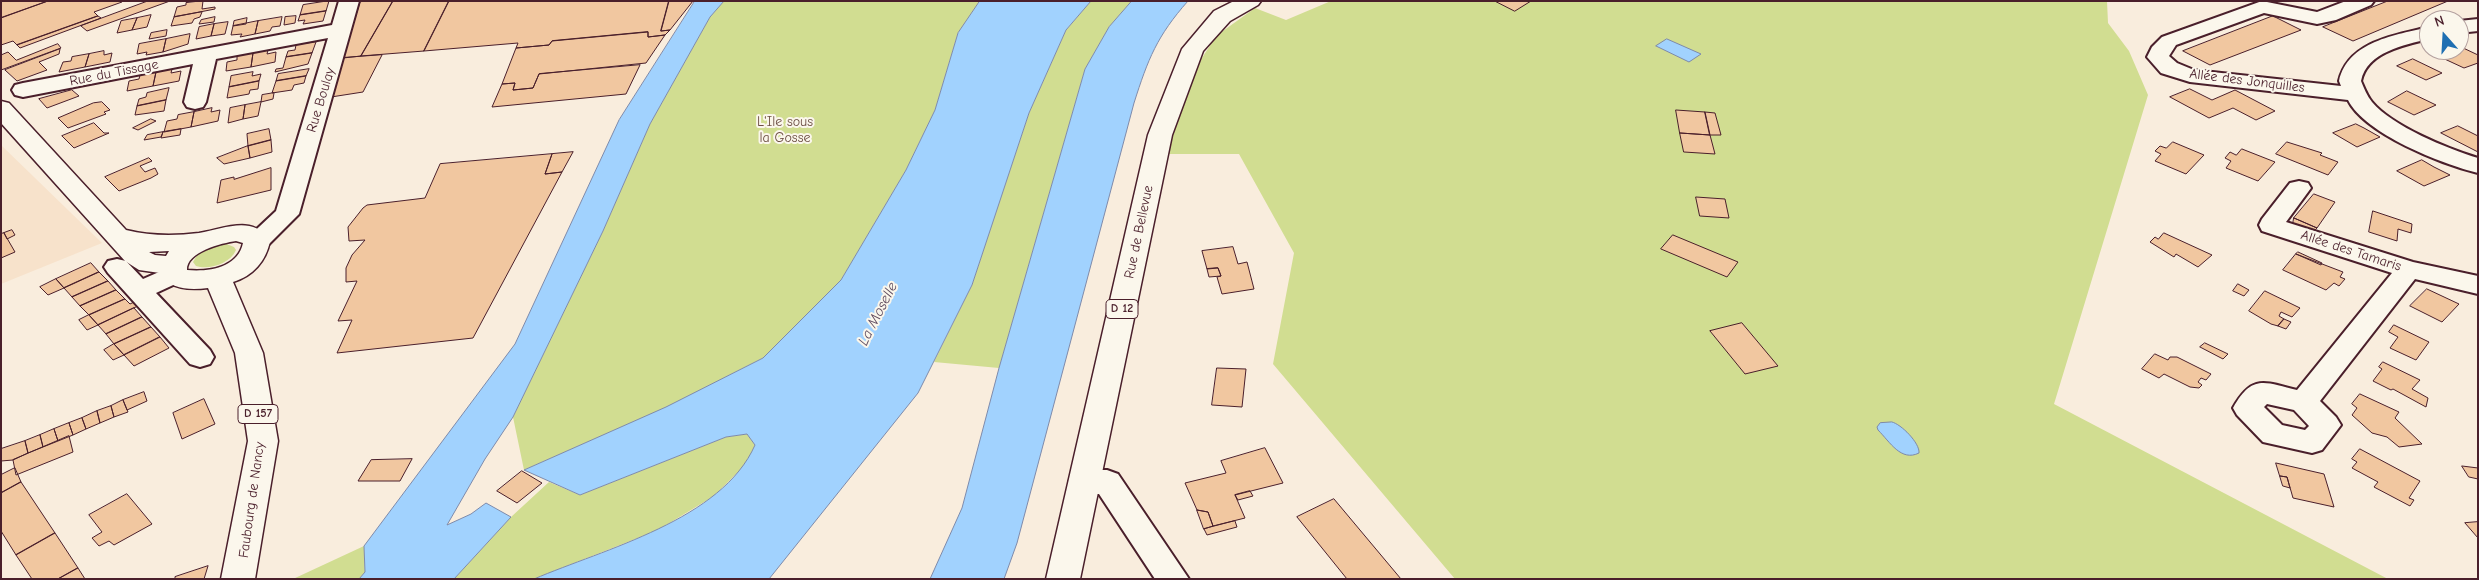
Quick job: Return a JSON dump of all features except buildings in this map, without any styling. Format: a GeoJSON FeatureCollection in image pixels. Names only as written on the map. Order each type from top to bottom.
{"type":"FeatureCollection","features":[{"type":"Feature","properties":{"kind":"main road","name":"Rue de Bellevue"},"geometry":{"type":"LineString","coordinates":[[1084,482],[1160,135],[1193,48],[1222,16],[1241,6]]}},
{"type":"Feature","properties":{"kind":"main road"},"geometry":{"type":"LineString","coordinates":[[1,108],[134,255],[149,264],[174,270],[178,278],[189,281],[218,278],[236,270],[249,260],[257,250],[247,237],[219,235],[200,241],[147,244],[118,236]]}},
{"type":"Feature","properties":{"kind":"main road"},"geometry":{"type":"LineString","coordinates":[[174,270],[183,253],[200,241]]}},
{"type":"Feature","properties":{"kind":"main road","name":"Faubourg de Nancy"},"geometry":{"type":"LineString","coordinates":[[218,278],[249,353],[262,441],[238,579]]}},
{"type":"Feature","properties":{"kind":"main road","name":"D 12"},"geometry":{"type":"LineString","coordinates":[[1063,579],[1084,482]]}},
{"type":"Feature","properties":{"kind":"street","name":"Rue Boulay"},"geometry":{"type":"LineString","coordinates":[[247,237],[287,214],[349,1]]}},
{"type":"Feature","properties":{"kind":"street","name":"Allée des Jonquilles"},"geometry":{"type":"LineString","coordinates":[[2357,94],[2190,76],[2169,68],[2158,57],[2159,51],[2169,41],[2263,7],[2317,18],[2364,1]]}},
{"type":"Feature","properties":{"kind":"street","name":"Rue du Tissage"},"geometry":{"type":"LineString","coordinates":[[23,90],[342,29]]}},
{"type":"Feature","properties":{"kind":"street"},"geometry":{"type":"LineString","coordinates":[[2419,36],[2396,41],[2370,54],[2355,66],[2350,81],[2362,105],[2383,122],[2434,152],[2478,166]]}},
{"type":"Feature","properties":{"kind":"street"},"geometry":{"type":"LineString","coordinates":[[195,102],[206,56]]}},
{"type":"Feature","properties":{"kind":"street","name":"Allée des Tamaris"},"geometry":{"type":"LineString","coordinates":[[2299,188],[2271,225],[2409,269],[2478,285]]}},
{"type":"Feature","properties":{"kind":"street"},"geometry":{"type":"LineString","coordinates":[[117,267],[200,357]]}},
{"type":"Feature","properties":{"kind":"street"},"geometry":{"type":"LineString","coordinates":[[2303,402],[2409,269]]}},
{"type":"Feature","properties":{"kind":"street"},"geometry":{"type":"LineString","coordinates":[[139,291],[174,270]]}},
{"type":"Feature","properties":{"kind":"street"},"geometry":{"type":"LineString","coordinates":[[1084,482],[1107,482],[1173,579]]}},
{"type":"Feature","properties":{"kind":"shaded area"},"geometry":{"type":"Polygon","coordinates":[[[1,145],[102,243],[1,284],[1,145]]]}},
{"type":"Feature","properties":{"kind":"green space","name":"L'Ile sous la Gosse"},"geometry":{"type":"Polygon","coordinates":[[[724,1],[980,1],[958,33],[935,110],[906,170],[841,280],[763,358],[667,407],[524,470],[513,417],[603,231],[650,124],[710,17],[724,1]]]}},
{"type":"Feature","properties":{"kind":"green space"},"geometry":{"type":"Polygon","coordinates":[[[1091,1],[1132,1],[1109,27],[1085,69],[999,368],[934,362],[972,285],[1029,113],[1066,30],[1091,1]]]}},
{"type":"Feature","properties":{"kind":"green space"},"geometry":{"type":"Polygon","coordinates":[[[1331,1],[2107,1],[2108,23],[2129,51],[2148,95],[2054,404],[2388,579],[1455,579],[1273,364],[1294,253],[1239,154],[1165,154],[1195,69],[1216,36],[1255,8],[1286,20],[1331,1]]]}},
{"type":"Feature","properties":{"kind":"green space"},"geometry":{"type":"Polygon","coordinates":[[[224,243],[234,247],[236,250],[229,259],[219,265],[207,267],[196,266],[193,262],[199,252],[224,243]]]}},
{"type":"Feature","properties":{"kind":"green space"},"geometry":{"type":"Polygon","coordinates":[[[747,434],[755,445],[747,463],[714,496],[658,530],[534,579],[454,579],[511,517],[549,482],[580,495],[726,437],[747,434]]]}},
{"type":"Feature","properties":{"kind":"green space"},"geometry":{"type":"Polygon","coordinates":[[[364,546],[365,572],[359,579],[293,579],[364,546]]]}},
{"type":"Feature","properties":{"kind":"water"},"geometry":{"type":"Polygon","coordinates":[[[695,1],[724,1],[710,17],[650,124],[603,231],[513,417],[485,459],[447,525],[471,514],[486,503],[511,517],[454,579],[359,579],[365,572],[364,546],[515,344],[619,120],[695,1]]]}},
{"type":"Feature","properties":{"kind":"water","name":"La Moselle"},"geometry":{"type":"Polygon","coordinates":[[[980,1],[1091,1],[1066,30],[1029,113],[972,285],[918,393],[769,579],[534,579],[658,529],[689,512],[716,493],[739,471],[755,445],[747,434],[726,437],[580,495],[524,470],[666,407],[763,358],[841,280],[906,170],[935,110],[958,33],[980,1]]]}},
{"type":"Feature","properties":{"kind":"water"},"geometry":{"type":"Polygon","coordinates":[[[1132,1],[1188,1],[1161,37],[1144,73],[1134,103],[1017,543],[1004,579],[930,579],[962,508],[999,368],[1085,69],[1109,27],[1132,1]]]}},
{"type":"Feature","properties":{"kind":"water"},"geometry":{"type":"Polygon","coordinates":[[[1667,39],[1701,54],[1689,62],[1656,46],[1667,39]]]}},
{"type":"Feature","properties":{"kind":"water"},"geometry":{"type":"Polygon","coordinates":[[[1892,422],[1909,434],[1916,444],[1919,453],[1907,455],[1901,453],[1878,430],[1877,427],[1880,423],[1892,422]]]}}]}
